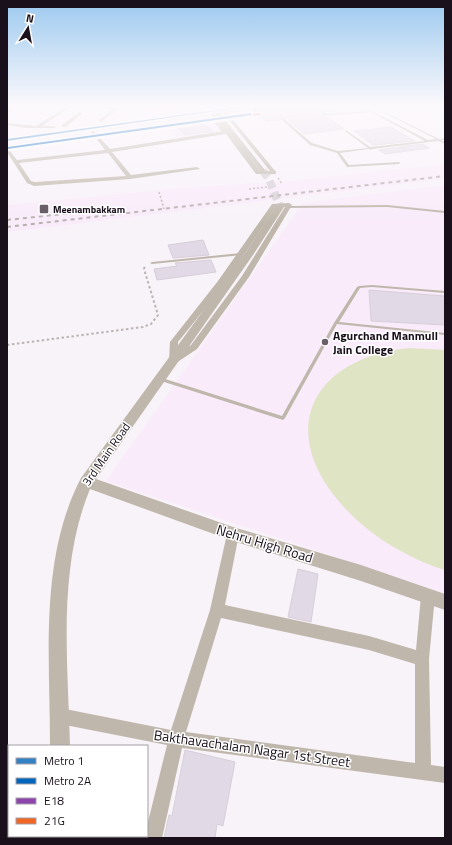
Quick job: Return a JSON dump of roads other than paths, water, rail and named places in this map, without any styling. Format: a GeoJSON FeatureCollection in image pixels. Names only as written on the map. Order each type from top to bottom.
{"type":"FeatureCollection","features":[{"type":"Feature","properties":{"kind":"street"},"geometry":{"type":"LineString","coordinates":[[104,145],[130,177]]}},
{"type":"Feature","properties":{"kind":"street"},"geometry":{"type":"LineString","coordinates":[[15,162],[143,145]]}},
{"type":"Feature","properties":{"kind":"street"},"geometry":{"type":"LineString","coordinates":[[237,145],[260,173],[275,174],[250,145]]}},
{"type":"Feature","properties":{"kind":"street"},"geometry":{"type":"LineString","coordinates":[[242,145],[260,173]]}},
{"type":"Feature","properties":{"kind":"street"},"geometry":{"type":"LineString","coordinates":[[7,148],[29,182],[34,184],[130,177],[197,169]]}},
{"type":"Feature","properties":{"kind":"street"},"geometry":{"type":"LineString","coordinates":[[173,361],[174,342],[221,283],[274,205],[289,205],[284,207]]}},
{"type":"Feature","properties":{"kind":"street","name":"3rd Main Road"},"geometry":{"type":"LineString","coordinates":[[60,745],[59,631],[63,568],[70,524],[78,496],[86,482],[284,207]]}},
{"type":"Feature","properties":{"kind":"street","name":"Nehru High Road"},"geometry":{"type":"LineString","coordinates":[[86,482],[232,534],[361,573],[445,602]]}},
{"type":"Feature","properties":{"kind":"street"},"geometry":{"type":"LineString","coordinates":[[153,838],[176,739],[217,610],[232,534]]}},
{"type":"Feature","properties":{"kind":"street"},"geometry":{"type":"LineString","coordinates":[[423,772],[422,659],[428,596]]}},
{"type":"Feature","properties":{"kind":"street"},"geometry":{"type":"LineString","coordinates":[[217,610],[369,643],[422,659]]}},
{"type":"Feature","properties":{"kind":"street","name":"Bakthavachalam Nagar 1st Street"},"geometry":{"type":"LineString","coordinates":[[60,716],[176,739],[445,775]]}},
{"type":"Feature","properties":{"kind":"lane"},"geometry":{"type":"LineString","coordinates":[[316,145],[338,152],[396,145]]}},
{"type":"Feature","properties":{"kind":"lane"},"geometry":{"type":"LineString","coordinates":[[365,145],[370,149]]}},
{"type":"Feature","properties":{"kind":"lane"},"geometry":{"type":"LineString","coordinates":[[338,152],[348,166],[353,167],[399,163]]}},
{"type":"Feature","properties":{"kind":"lane"},"geometry":{"type":"LineString","coordinates":[[284,207],[387,206],[445,212]]}},
{"type":"Feature","properties":{"kind":"lane"},"geometry":{"type":"LineString","coordinates":[[152,264],[241,254]]}},
{"type":"Feature","properties":{"kind":"lane"},"geometry":{"type":"LineString","coordinates":[[160,379],[284,418],[336,323],[359,287],[372,286],[445,292]]}},
{"type":"Feature","properties":{"kind":"lane"},"geometry":{"type":"LineString","coordinates":[[336,323],[445,334]]}},
{"type":"Feature","properties":{"kind":"tunnel"},"geometry":{"type":"LineString","coordinates":[[263,171],[269,179],[280,207]]}},
{"type":"Feature","properties":{"kind":"railway"},"geometry":{"type":"LineString","coordinates":[[7,227],[445,176]]}},
{"type":"Feature","properties":{"kind":"railway"},"geometry":{"type":"LineString","coordinates":[[7,220],[73,213]]}},
{"type":"Feature","properties":{"kind":"metro line","name":"2A"},"geometry":{"type":"LineString","coordinates":[[8,148],[26,145]]}},
{"type":"Feature","properties":{"kind":"place","name":"Meenambakkam"},"geometry":{"type":"Point","coordinates":[44,209]}},
{"type":"Feature","properties":{"kind":"place","name":"Agurchand Manmull Jain College"},"geometry":{"type":"Point","coordinates":[325,342]}}]}
